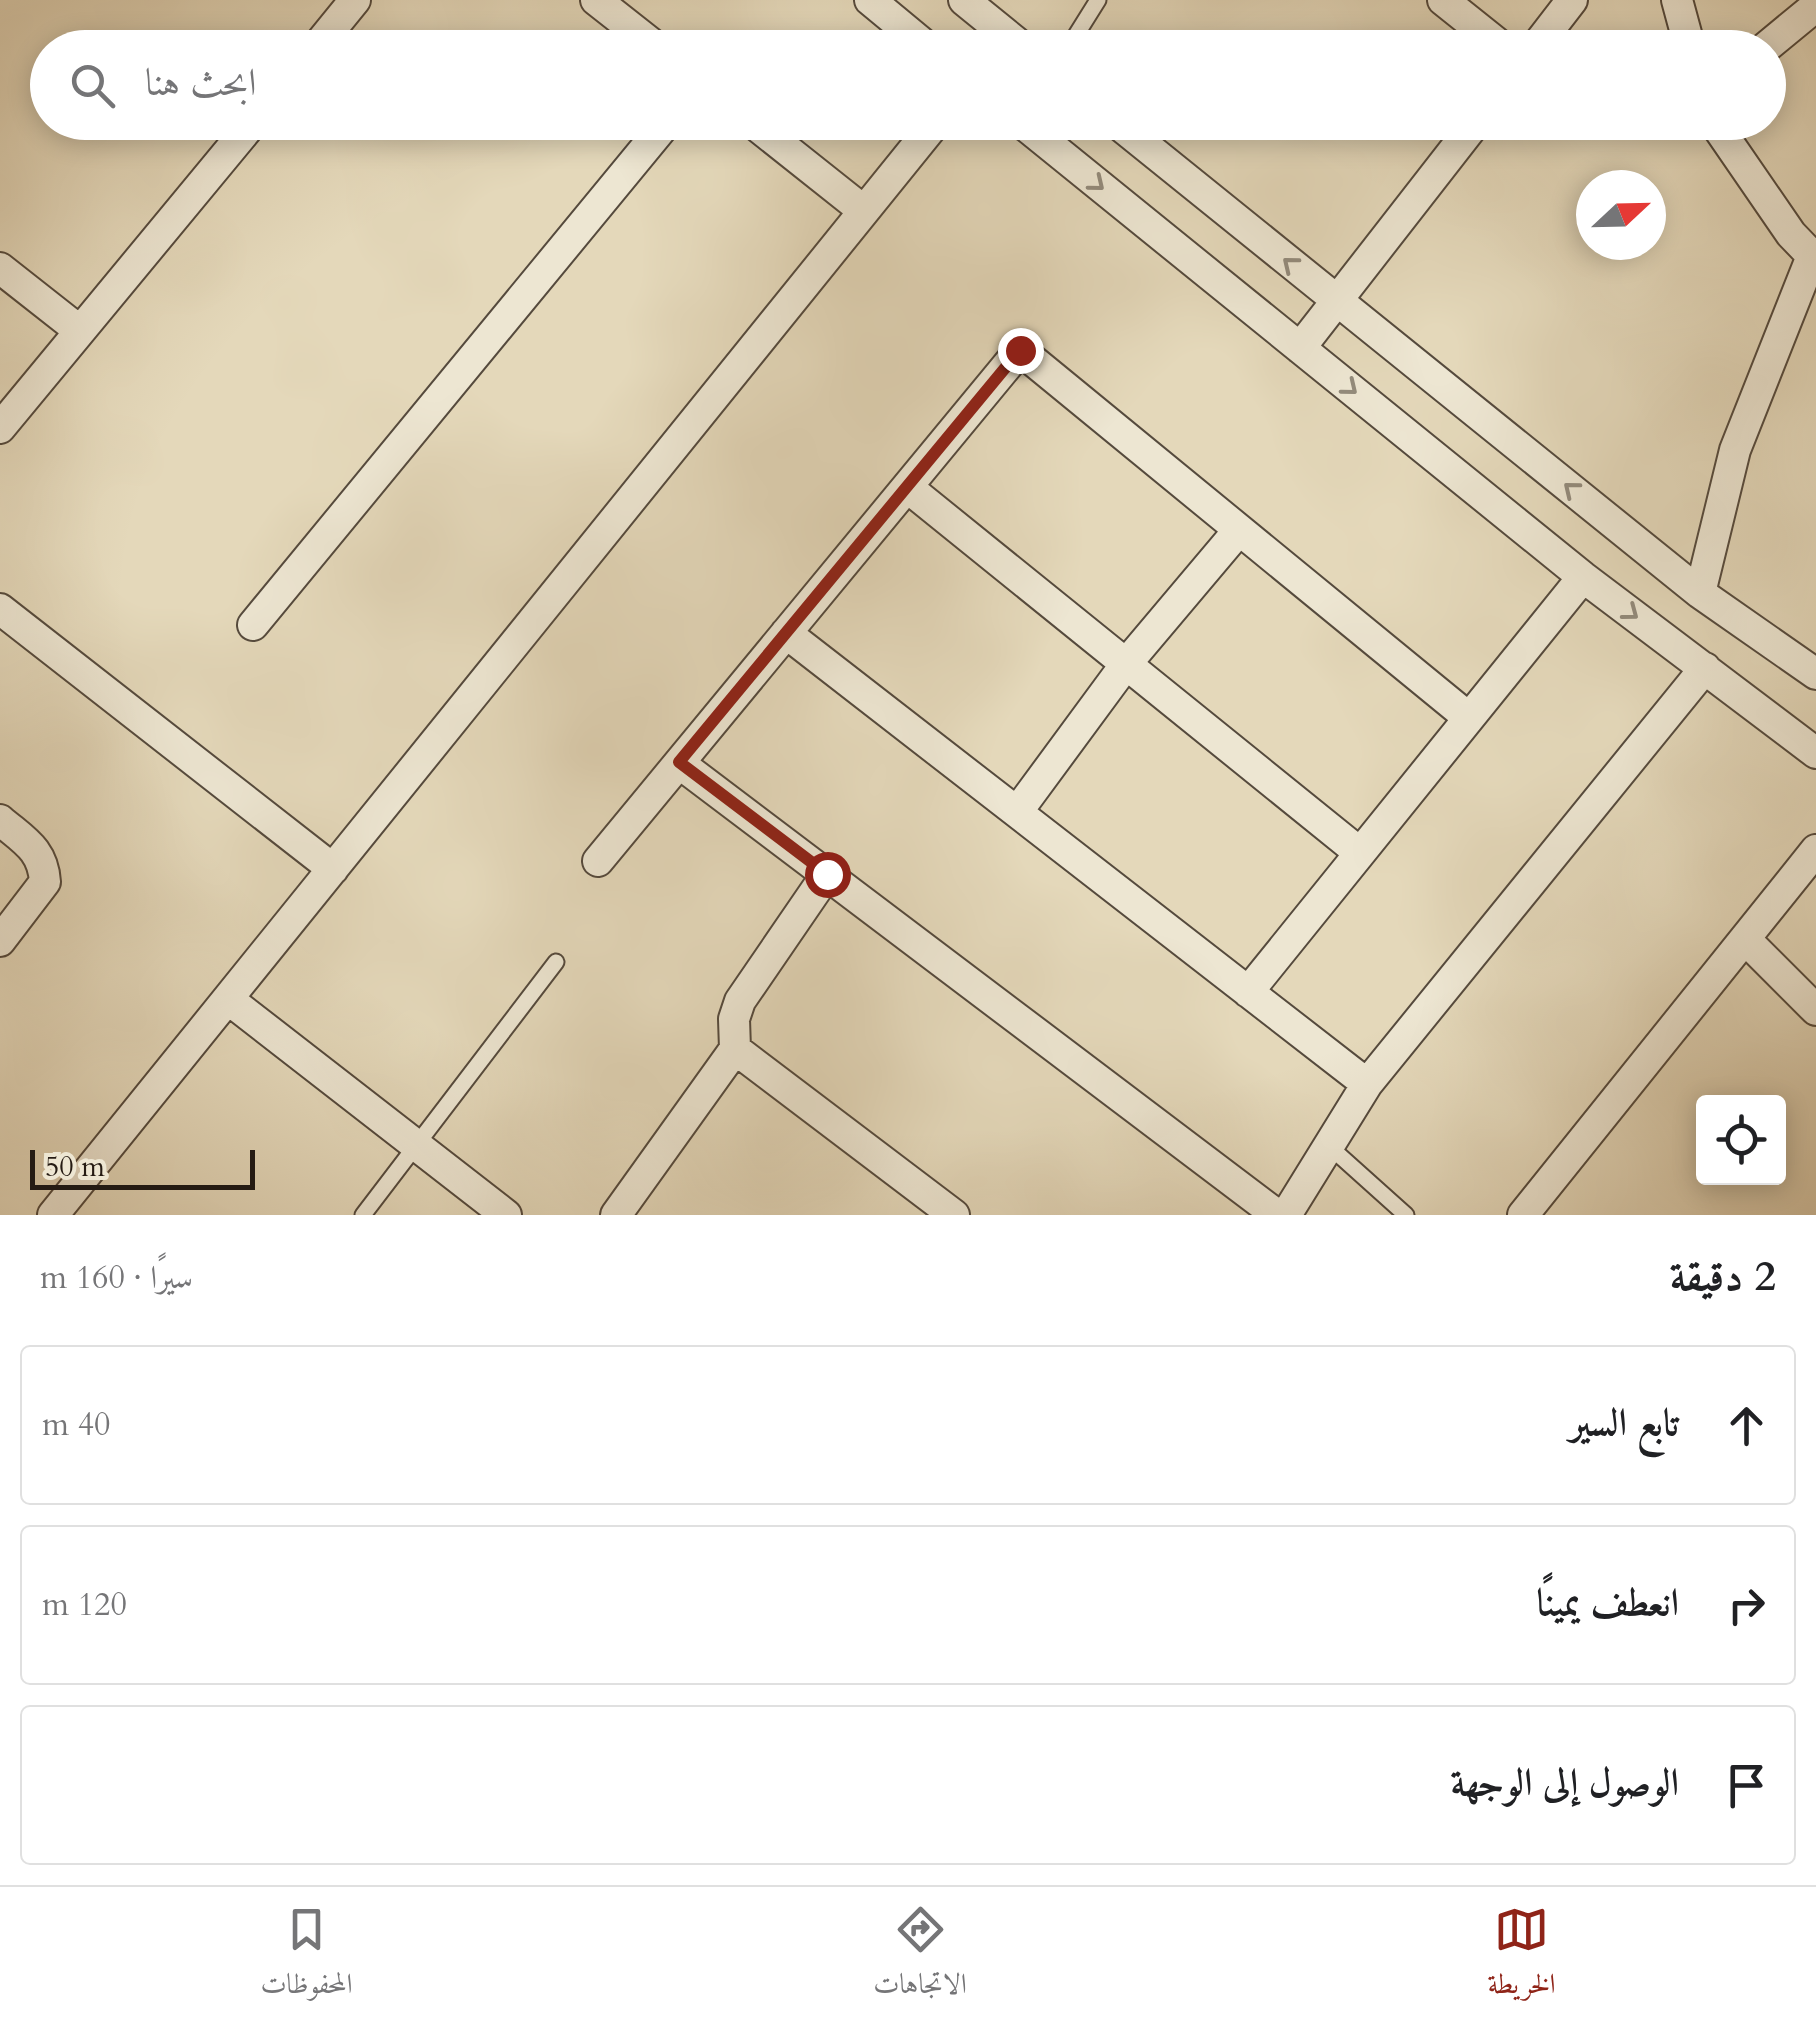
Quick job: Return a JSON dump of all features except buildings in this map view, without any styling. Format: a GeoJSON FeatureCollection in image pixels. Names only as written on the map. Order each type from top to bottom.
{"type":"FeatureCollection","features":[{"type":"Feature","properties":{"kind":"street"},"geometry":{"type":"LineString","coordinates":[[331,30],[356,0]]}},
{"type":"Feature","properties":{"kind":"street"},"geometry":{"type":"LineString","coordinates":[[596,0],[634,30]]}},
{"type":"Feature","properties":{"kind":"street"},"geometry":{"type":"LineString","coordinates":[[870,0],[906,30]]}},
{"type":"Feature","properties":{"kind":"street"},"geometry":{"type":"LineString","coordinates":[[964,0],[995,30]]}},
{"type":"Feature","properties":{"kind":"street"},"geometry":{"type":"LineString","coordinates":[[1443,0],[1480,30]]}},
{"type":"Feature","properties":{"kind":"street"},"geometry":{"type":"LineString","coordinates":[[1548,30],[1572,0]]}},
{"type":"Feature","properties":{"kind":"street"},"geometry":{"type":"LineString","coordinates":[[1677,0],[1685,30]]}},
{"type":"Feature","properties":{"kind":"street"},"geometry":{"type":"LineString","coordinates":[[1786,31],[1816,6]]}},
{"type":"Feature","properties":{"kind":"street"},"geometry":{"type":"LineString","coordinates":[[0,428],[239,140]]}},
{"type":"Feature","properties":{"kind":"street"},"geometry":{"type":"LineString","coordinates":[[253,625],[652,140]]}},
{"type":"Feature","properties":{"kind":"street"},"geometry":{"type":"LineString","coordinates":[[775,140],[864,211]]}},
{"type":"Feature","properties":{"kind":"street"},"geometry":{"type":"LineString","coordinates":[[53,1215],[921,140]]}},
{"type":"Feature","properties":{"kind":"street"},"geometry":{"type":"LineString","coordinates":[[1043,140],[1583,576],[1816,752]]}},
{"type":"Feature","properties":{"kind":"street"},"geometry":{"type":"LineString","coordinates":[[1138,140],[1700,593],[1813,667]]}},
{"type":"Feature","properties":{"kind":"street"},"geometry":{"type":"LineString","coordinates":[[1300,348],[1462,140]]}},
{"type":"Feature","properties":{"kind":"street"},"geometry":{"type":"LineString","coordinates":[[1700,593],[1735,450],[1815,256],[1791,234],[1726,140]]}},
{"type":"Feature","properties":{"kind":"street"},"geometry":{"type":"LineString","coordinates":[[0,268],[80,331]]}},
{"type":"Feature","properties":{"kind":"street"},"geometry":{"type":"LineString","coordinates":[[598,860],[1020,350],[1469,718]]}},
{"type":"Feature","properties":{"kind":"street"},"geometry":{"type":"LineString","coordinates":[[907,487],[1360,853]]}},
{"type":"Feature","properties":{"kind":"street"},"geometry":{"type":"LineString","coordinates":[[1016,812],[1126,664],[1239,530]]}},
{"type":"Feature","properties":{"kind":"street"},"geometry":{"type":"LineString","coordinates":[[1248,992],[1583,576]]}},
{"type":"Feature","properties":{"kind":"street"},"geometry":{"type":"LineString","coordinates":[[0,609],[332,869]]}},
{"type":"Feature","properties":{"kind":"street"},"geometry":{"type":"LineString","coordinates":[[786,633],[1367,1084]]}},
{"type":"Feature","properties":{"kind":"street"},"geometry":{"type":"LineString","coordinates":[[1286,1215],[1367,1084],[1704,668]]}},
{"type":"Feature","properties":{"kind":"street"},"geometry":{"type":"LineString","coordinates":[[679,762],[1277,1215]]}},
{"type":"Feature","properties":{"kind":"street"},"geometry":{"type":"LineString","coordinates":[[0,820],[38,851],[45,882],[0,941]]}},
{"type":"Feature","properties":{"kind":"street"},"geometry":{"type":"LineString","coordinates":[[1523,1215],[1816,850]]}},
{"type":"Feature","properties":{"kind":"street"},"geometry":{"type":"LineString","coordinates":[[616,1215],[735,1049],[734,1019],[740,1001],[827,874]]}},
{"type":"Feature","properties":{"kind":"street"},"geometry":{"type":"LineString","coordinates":[[1745,938],[1816,1010]]}},
{"type":"Feature","properties":{"kind":"street"},"geometry":{"type":"LineString","coordinates":[[228,998],[506,1215]]}},
{"type":"Feature","properties":{"kind":"street"},"geometry":{"type":"LineString","coordinates":[[735,1049],[954,1215]]}},
{"type":"Feature","properties":{"kind":"lane"},"geometry":{"type":"LineString","coordinates":[[1079,30],[1098,0]]}},
{"type":"Feature","properties":{"kind":"lane"},"geometry":{"type":"LineString","coordinates":[[363,1215],[556,962]]}},
{"type":"Feature","properties":{"kind":"lane"},"geometry":{"type":"LineString","coordinates":[[1329,1146],[1406,1215]]}},
{"type":"Feature","properties":{"kind":"route"},"geometry":{"type":"LineString","coordinates":[[827,874],[679,762],[1020,350]]}}]}
